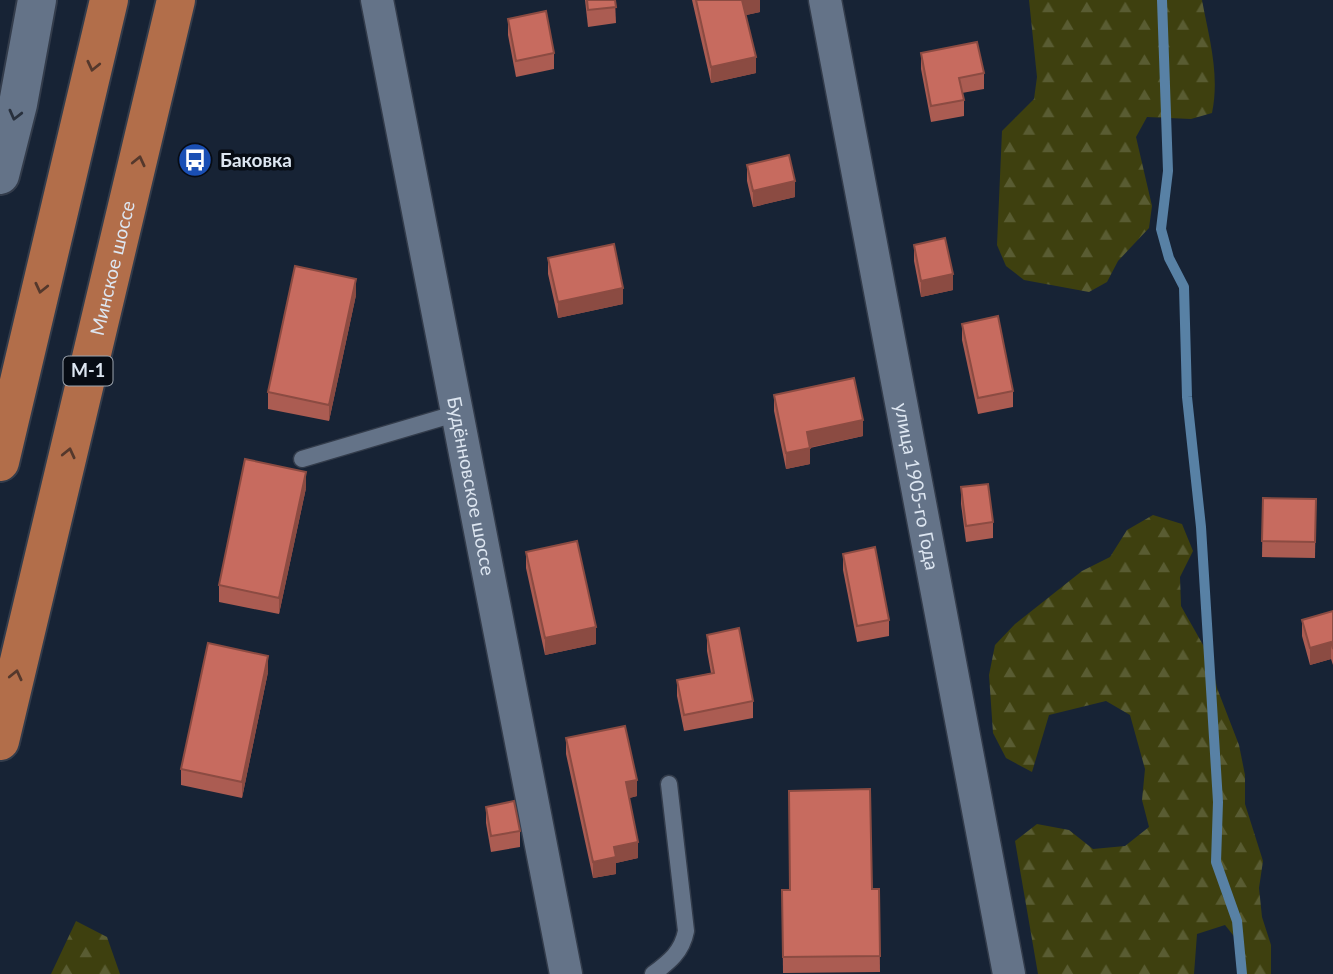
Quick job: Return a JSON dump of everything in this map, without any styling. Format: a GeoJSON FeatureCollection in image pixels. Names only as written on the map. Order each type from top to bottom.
{"type":"FeatureCollection","features":[{"type":"Feature","properties":{"kind":"highway"},"geometry":{"type":"LineString","coordinates":[[0,462],[109,0]]}},
{"type":"Feature","properties":{"kind":"highway","name":"Минское шоссе"},"geometry":{"type":"LineString","coordinates":[[0,741],[176,0]]}},
{"type":"Feature","properties":{"kind":"main road"},"geometry":{"type":"LineString","coordinates":[[0,175],[18,104],[37,0]]}},
{"type":"Feature","properties":{"kind":"street","name":"Будённовское шоссе"},"geometry":{"type":"LineString","coordinates":[[377,0],[566,974]]}},
{"type":"Feature","properties":{"kind":"street","name":"улица 1905-го Года"},"geometry":{"type":"LineString","coordinates":[[825,0],[1009,974]]}},
{"type":"Feature","properties":{"kind":"lane"},"geometry":{"type":"LineString","coordinates":[[302,459],[458,413]]}},
{"type":"Feature","properties":{"kind":"lane"},"geometry":{"type":"LineString","coordinates":[[653,974],[672,960],[683,945],[686,931],[669,784]]}},
{"type":"Feature","properties":{"kind":"green space"},"geometry":{"type":"Polygon","coordinates":[[[1029,0],[1202,0],[1214,70],[1212,113],[1191,119],[1147,117],[1136,137],[1152,206],[1149,228],[1118,261],[1107,282],[1089,292],[1024,280],[1006,266],[997,245],[1002,131],[1034,99],[1037,77],[1029,0]]]}},
{"type":"Feature","properties":{"kind":"green space"},"geometry":{"type":"Polygon","coordinates":[[[1153,515],[1182,524],[1193,551],[1180,577],[1181,606],[1211,659],[1217,688],[1239,745],[1245,775],[1245,804],[1263,861],[1259,888],[1262,917],[1271,945],[1271,974],[1239,974],[1241,945],[1225,925],[1197,934],[1194,974],[1038,974],[1015,841],[1037,824],[1069,830],[1093,849],[1125,846],[1149,827],[1142,800],[1145,769],[1130,715],[1106,701],[1049,715],[1032,772],[1006,758],[993,733],[989,675],[995,645],[1015,624],[1082,571],[1110,557],[1127,530],[1153,515]]]}},
{"type":"Feature","properties":{"kind":"green space"},"geometry":{"type":"Polygon","coordinates":[[[76,921],[107,937],[120,974],[51,974],[76,921]]]}},
{"type":"Feature","properties":{"kind":"building"},"geometry":{"type":"Polygon","coordinates":[[[587,0],[615,0],[616,7],[588,10],[587,0]]]}},
{"type":"Feature","properties":{"kind":"building"},"geometry":{"type":"Polygon","coordinates":[[[696,0],[742,0],[756,57],[711,67],[696,0]]]}},
{"type":"Feature","properties":{"kind":"building"},"geometry":{"type":"Polygon","coordinates":[[[546,11],[554,53],[516,61],[508,19],[546,11]]]}},
{"type":"Feature","properties":{"kind":"building"},"geometry":{"type":"Polygon","coordinates":[[[977,42],[984,73],[959,78],[964,100],[931,106],[921,53],[977,42]]]}},
{"type":"Feature","properties":{"kind":"building"},"geometry":{"type":"Polygon","coordinates":[[[789,155],[795,181],[753,191],[747,165],[789,155]]]}},
{"type":"Feature","properties":{"kind":"building"},"geometry":{"type":"Polygon","coordinates":[[[945,238],[953,274],[921,281],[914,245],[945,238]]]}},
{"type":"Feature","properties":{"kind":"building"},"geometry":{"type":"Polygon","coordinates":[[[614,244],[623,288],[558,302],[548,258],[614,244]]]}},
{"type":"Feature","properties":{"kind":"building"},"geometry":{"type":"Polygon","coordinates":[[[295,266],[356,279],[329,405],[268,392],[295,266]]]}},
{"type":"Feature","properties":{"kind":"building"},"geometry":{"type":"Polygon","coordinates":[[[998,316],[1013,391],[978,398],[962,324],[998,316]]]}},
{"type":"Feature","properties":{"kind":"building"},"geometry":{"type":"Polygon","coordinates":[[[854,378],[863,420],[807,432],[810,448],[786,453],[774,395],[854,378]]]}},
{"type":"Feature","properties":{"kind":"building"},"geometry":{"type":"Polygon","coordinates":[[[245,459],[306,472],[279,598],[219,585],[245,459]]]}},
{"type":"Feature","properties":{"kind":"building"},"geometry":{"type":"Polygon","coordinates":[[[988,484],[993,522],[966,526],[961,487],[988,484]]]}},
{"type":"Feature","properties":{"kind":"building"},"geometry":{"type":"Polygon","coordinates":[[[1263,498],[1316,499],[1315,542],[1262,541],[1263,498]]]}},
{"type":"Feature","properties":{"kind":"building"},"geometry":{"type":"Polygon","coordinates":[[[577,541],[596,627],[545,638],[526,552],[577,541]]]}},
{"type":"Feature","properties":{"kind":"building"},"geometry":{"type":"Polygon","coordinates":[[[875,547],[889,620],[857,626],[843,554],[875,547]]]}},
{"type":"Feature","properties":{"kind":"building"},"geometry":{"type":"Polygon","coordinates":[[[1333,611],[1333,649],[1331,642],[1310,648],[1302,620],[1333,611]]]}},
{"type":"Feature","properties":{"kind":"building"},"geometry":{"type":"Polygon","coordinates":[[[739,628],[753,701],[684,715],[677,680],[714,673],[707,635],[739,628]]]}},
{"type":"Feature","properties":{"kind":"building"},"geometry":{"type":"Polygon","coordinates":[[[208,643],[268,656],[242,782],[181,769],[208,643]]]}},
{"type":"Feature","properties":{"kind":"building"},"geometry":{"type":"Polygon","coordinates":[[[625,726],[637,780],[626,782],[638,842],[614,847],[616,857],[593,862],[566,738],[625,726]]]}},
{"type":"Feature","properties":{"kind":"building"},"geometry":{"type":"Polygon","coordinates":[[[870,789],[872,889],[879,889],[880,956],[783,957],[782,890],[790,890],[789,791],[870,789]]]}},
{"type":"Feature","properties":{"kind":"building"},"geometry":{"type":"Polygon","coordinates":[[[514,801],[520,831],[491,836],[486,807],[514,801]]]}},
{"type":"Feature","properties":{"kind":"waterway"},"geometry":{"type":"LineString","coordinates":[[1162,0],[1168,171],[1161,229],[1169,258],[1184,287],[1187,397],[1201,527],[1218,802],[1216,862],[1237,921],[1242,974]]}},
{"type":"Feature","properties":{"kind":"place","name":"Баковка"},"geometry":{"type":"Point","coordinates":[195,160]}}]}
